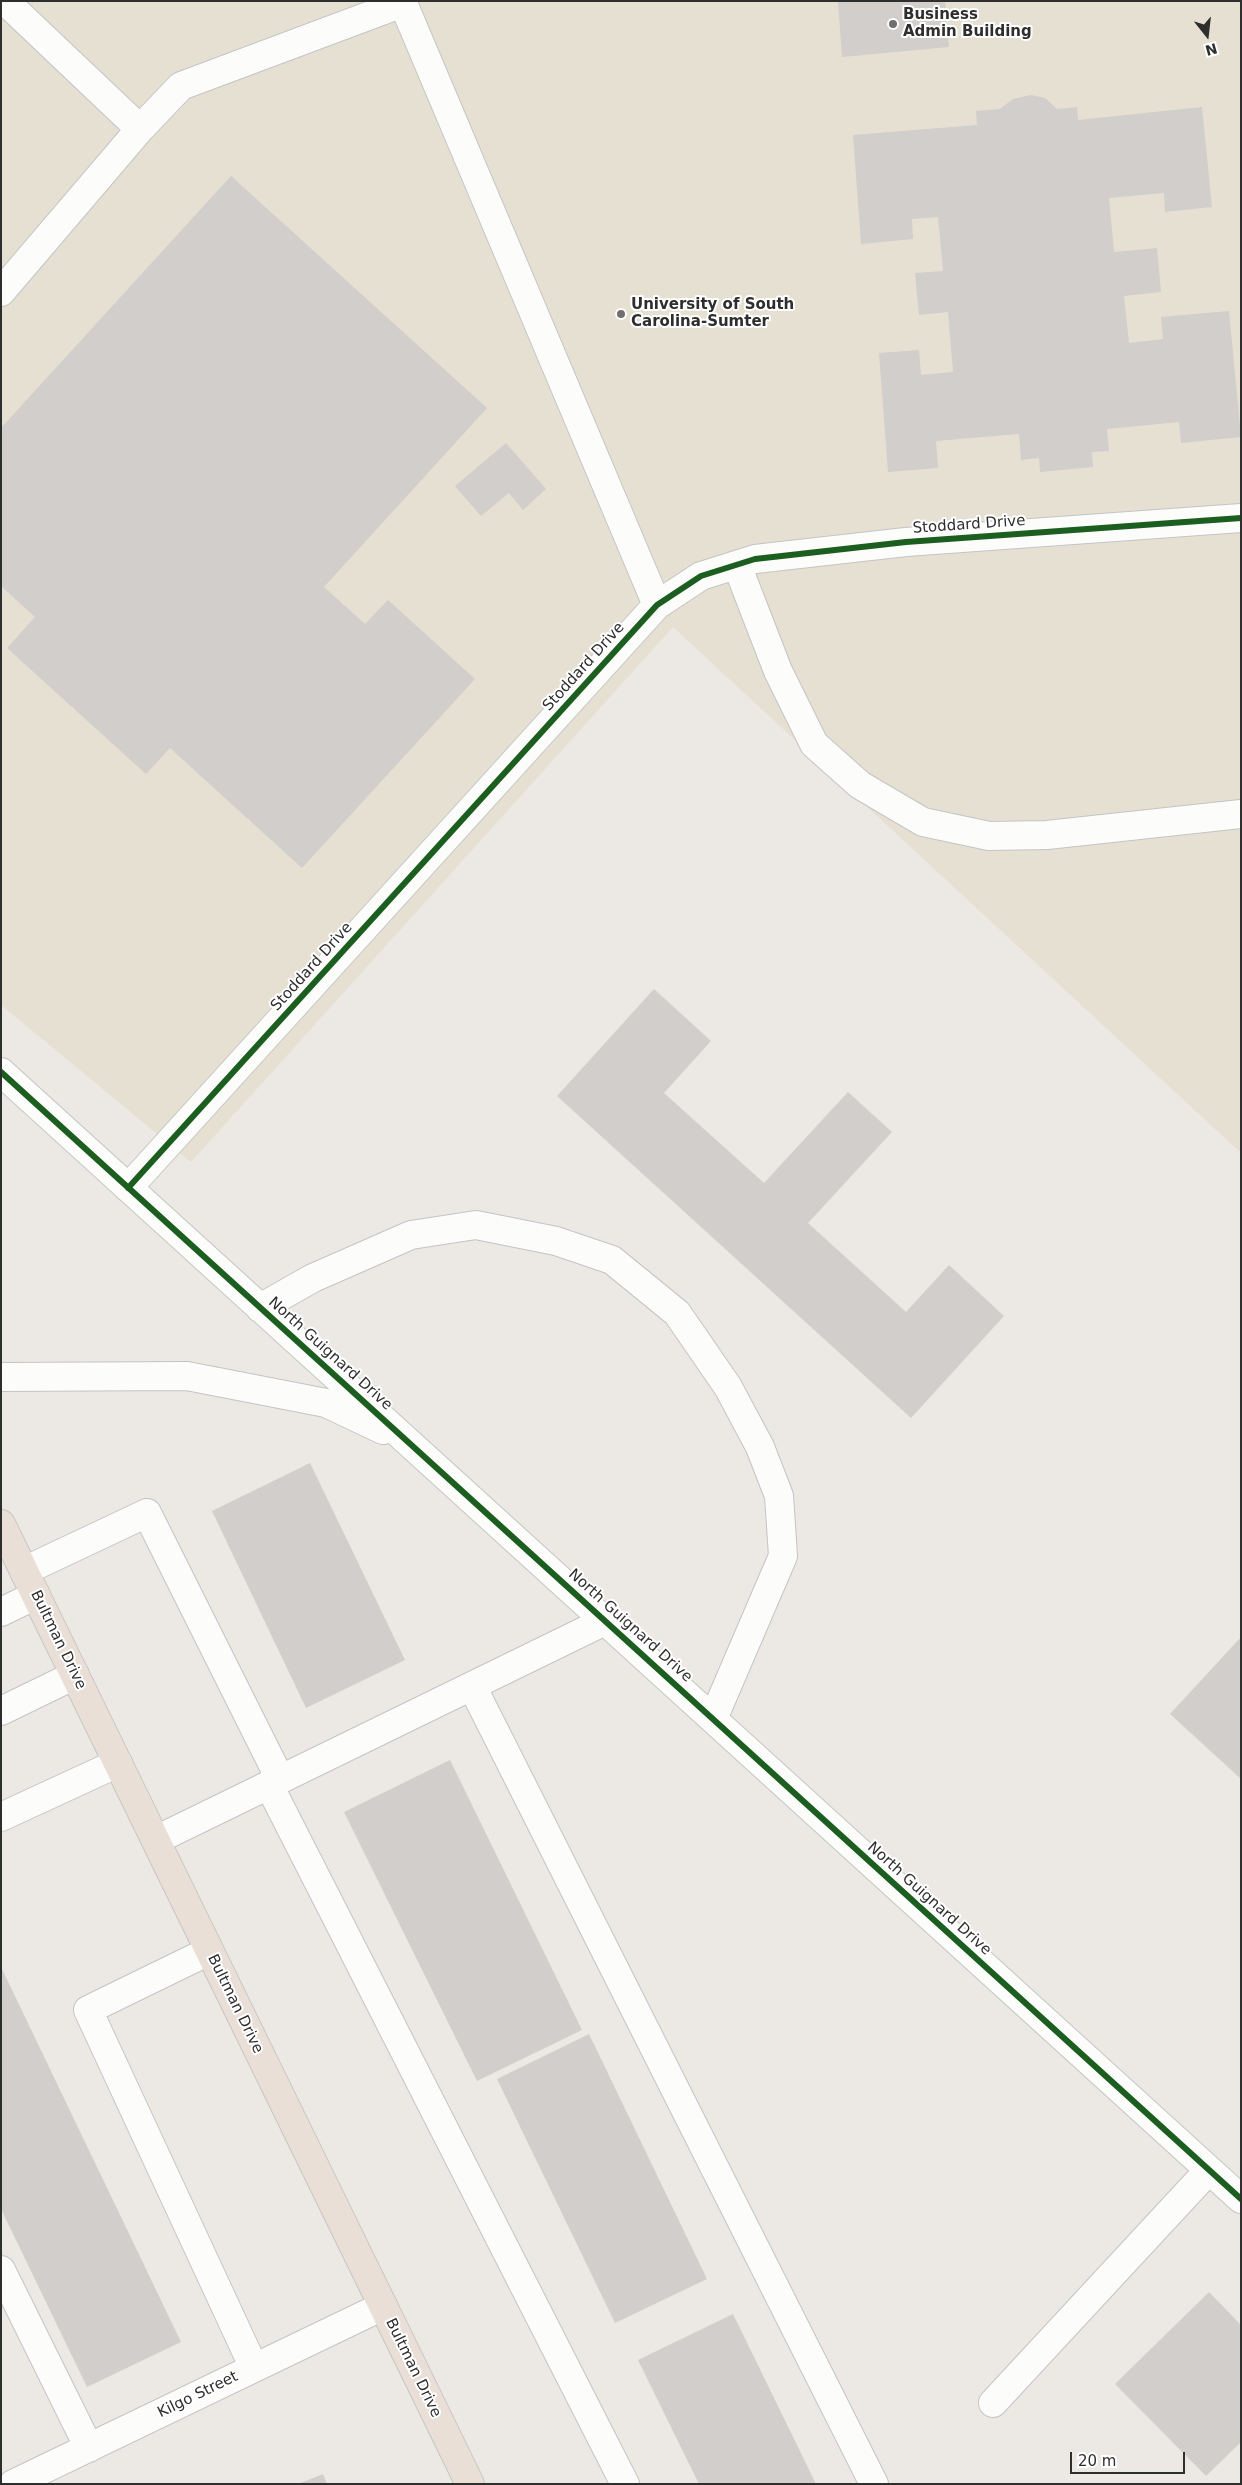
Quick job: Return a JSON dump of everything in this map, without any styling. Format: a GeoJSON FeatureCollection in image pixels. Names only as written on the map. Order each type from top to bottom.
{"type":"FeatureCollection","features":[{"type":"Feature","properties":{"kind":"highway","name":"Bultman Drive"},"geometry":{"type":"LineString","coordinates":[[1,1524],[470,2484]]}},
{"type":"Feature","properties":{"kind":"street"},"geometry":{"type":"LineString","coordinates":[[4,1],[140,129]]}},
{"type":"Feature","properties":{"kind":"street"},"geometry":{"type":"LineString","coordinates":[[1,292],[140,129],[181,86],[403,3],[657,605]]}},
{"type":"Feature","properties":{"kind":"street","name":"Stoddard Drive"},"geometry":{"type":"LineString","coordinates":[[128,1188],[657,605],[701,576],[755,559],[906,542],[1241,518]]}},
{"type":"Feature","properties":{"kind":"street"},"geometry":{"type":"LineString","coordinates":[[737,565],[778,671],[814,744],[860,785],[923,822],[989,836],[1028,835],[1241,814]]}},
{"type":"Feature","properties":{"kind":"street","name":"North Guignard Drive"},"geometry":{"type":"LineString","coordinates":[[1,1072],[1241,2199]]}},
{"type":"Feature","properties":{"kind":"street"},"geometry":{"type":"LineString","coordinates":[[260,1308],[313,1278],[411,1235],[476,1225],[556,1241],[612,1260],[677,1313],[728,1387],[760,1446],[779,1496],[783,1556],[713,1719]]}},
{"type":"Feature","properties":{"kind":"street"},"geometry":{"type":"LineString","coordinates":[[1,1377],[187,1376],[326,1403],[410,1443]]}},
{"type":"Feature","properties":{"kind":"street"},"geometry":{"type":"LineString","coordinates":[[1,1612],[30,1583],[147,1513],[275,1782],[625,2484]]}},
{"type":"Feature","properties":{"kind":"street"},"geometry":{"type":"LineString","coordinates":[[156,1840],[605,1621]]}},
{"type":"Feature","properties":{"kind":"street"},"geometry":{"type":"LineString","coordinates":[[1,1711],[75,1676]]}},
{"type":"Feature","properties":{"kind":"street"},"geometry":{"type":"LineString","coordinates":[[472,1686],[874,2484]]}},
{"type":"Feature","properties":{"kind":"street"},"geometry":{"type":"LineString","coordinates":[[1,1817],[118,1763]]}},
{"type":"Feature","properties":{"kind":"street"},"geometry":{"type":"LineString","coordinates":[[210,1951],[88,2010],[254,2368]]}},
{"type":"Feature","properties":{"kind":"street"},"geometry":{"type":"LineString","coordinates":[[992,2403],[1208,2170]]}},
{"type":"Feature","properties":{"kind":"street"},"geometry":{"type":"LineString","coordinates":[[1,2270],[88,2448]]}},
{"type":"Feature","properties":{"kind":"street","name":"Kilgo Street"},"geometry":{"type":"LineString","coordinates":[[13,2484],[383,2306]]}},
{"type":"Feature","properties":{"kind":"shaded area","name":"University of South Carolina-Sumter"},"geometry":{"type":"Polygon","coordinates":[[[1,1],[1241,1],[1241,1153],[673,627],[191,1162],[1,1005],[1,1]]]}},
{"type":"Feature","properties":{"kind":"building","name":"Business Admin Building"},"geometry":{"type":"Polygon","coordinates":[[[838,1],[945,1],[949,47],[842,57],[838,1]]]}},
{"type":"Feature","properties":{"kind":"building"},"geometry":{"type":"Polygon","coordinates":[[[1031,95],[1045,98],[1057,109],[1077,107],[1078,120],[1202,107],[1212,207],[1165,212],[1164,193],[1109,198],[1114,252],[1157,248],[1161,292],[1124,296],[1129,343],[1163,339],[1161,317],[1229,311],[1241,437],[1181,443],[1179,422],[1107,429],[1109,451],[1092,452],[1093,467],[1040,472],[1039,458],[1021,460],[1019,434],[936,441],[938,468],[888,472],[879,353],[919,350],[921,375],[953,372],[948,312],[919,315],[915,273],[943,271],[938,217],[912,219],[913,239],[861,244],[853,135],[977,125],[976,111],[1000,109],[1013,99],[1031,95]]]}},
{"type":"Feature","properties":{"kind":"building"},"geometry":{"type":"Polygon","coordinates":[[[231,176],[487,408],[324,587],[365,624],[388,600],[475,679],[302,868],[170,748],[146,774],[7,648],[35,617],[1,586],[1,428],[231,176]]]}},
{"type":"Feature","properties":{"kind":"building"},"geometry":{"type":"Polygon","coordinates":[[[506,443],[546,489],[523,510],[509,493],[481,516],[455,486],[506,443]]]}},
{"type":"Feature","properties":{"kind":"building"},"geometry":{"type":"Polygon","coordinates":[[[654,989],[711,1041],[664,1093],[764,1183],[848,1092],[892,1132],[808,1223],[906,1312],[949,1265],[1004,1316],[911,1418],[557,1096],[654,989]]]}},
{"type":"Feature","properties":{"kind":"building"},"geometry":{"type":"Polygon","coordinates":[[[310,1463],[405,1660],[306,1708],[212,1511],[310,1463]]]}},
{"type":"Feature","properties":{"kind":"building"},"geometry":{"type":"Polygon","coordinates":[[[1241,1637],[1241,1779],[1170,1714],[1241,1637]]]}},
{"type":"Feature","properties":{"kind":"building"},"geometry":{"type":"Polygon","coordinates":[[[450,1760],[582,2030],[477,2081],[344,1812],[450,1760]]]}},
{"type":"Feature","properties":{"kind":"building"},"geometry":{"type":"Polygon","coordinates":[[[1,1967],[181,2342],[87,2387],[1,2209],[1,1967]]]}},
{"type":"Feature","properties":{"kind":"building"},"geometry":{"type":"Polygon","coordinates":[[[589,2034],[707,2279],[615,2323],[497,2079],[589,2034]]]}},
{"type":"Feature","properties":{"kind":"building"},"geometry":{"type":"Polygon","coordinates":[[[1209,2292],[1241,2325],[1241,2442],[1206,2476],[1115,2384],[1209,2292]]]}},
{"type":"Feature","properties":{"kind":"building"},"geometry":{"type":"Polygon","coordinates":[[[733,2314],[816,2484],[699,2484],[638,2360],[733,2314]]]}},
{"type":"Feature","properties":{"kind":"building"},"geometry":{"type":"Polygon","coordinates":[[[323,2474],[327,2484],[298,2484],[323,2474]]]}},
{"type":"Feature","properties":{"kind":"cycle path"},"geometry":{"type":"LineString","coordinates":[[128,1188],[657,605],[701,576],[755,559],[906,542],[1241,518]]}},
{"type":"Feature","properties":{"kind":"cycle path"},"geometry":{"type":"LineString","coordinates":[[1,1072],[1241,2199]]}},
{"type":"Feature","properties":{"kind":"place","name":"Business Admin Building"},"geometry":{"type":"Point","coordinates":[893,24]}},
{"type":"Feature","properties":{"kind":"place","name":"University of South Carolina-Sumter"},"geometry":{"type":"Point","coordinates":[621,314]}}]}
